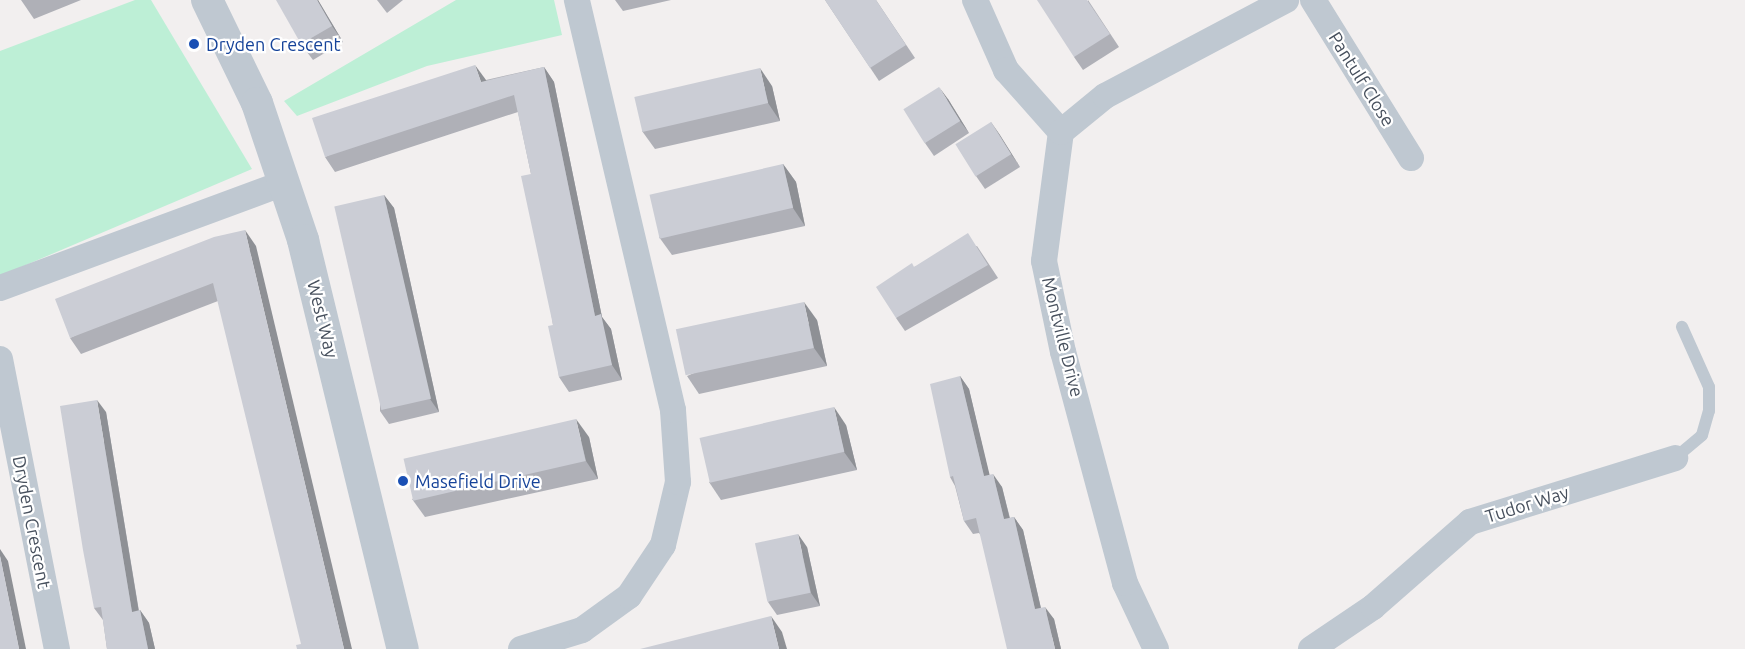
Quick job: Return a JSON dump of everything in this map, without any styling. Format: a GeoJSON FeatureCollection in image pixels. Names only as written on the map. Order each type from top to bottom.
{"type":"FeatureCollection","features":[{"type":"Feature","properties":{"kind":"street","name":"West Way"},"geometry":{"type":"LineString","coordinates":[[207,0],[257,104],[284,183],[325,326],[402,649]]}},
{"type":"Feature","properties":{"kind":"street"},"geometry":{"type":"LineString","coordinates":[[521,649],[582,630],[629,596],[663,544],[678,482],[673,410],[578,0]]}},
{"type":"Feature","properties":{"kind":"street"},"geometry":{"type":"LineString","coordinates":[[975,0],[1006,70],[1060,132],[1105,96],[1286,0]]}},
{"type":"Feature","properties":{"kind":"street","name":"Pantulf Close"},"geometry":{"type":"LineString","coordinates":[[1313,0],[1411,158]]}},
{"type":"Feature","properties":{"kind":"street","name":"Montville Drive"},"geometry":{"type":"LineString","coordinates":[[1060,132],[1044,261],[1064,352],[1125,583],[1156,649]]}},
{"type":"Feature","properties":{"kind":"street"},"geometry":{"type":"LineString","coordinates":[[0,288],[284,183]]}},
{"type":"Feature","properties":{"kind":"street","name":"Dryden Crescent"},"geometry":{"type":"LineString","coordinates":[[0,359],[57,649]]}},
{"type":"Feature","properties":{"kind":"street","name":"Tudor Way"},"geometry":{"type":"LineString","coordinates":[[1311,649],[1373,607],[1470,522],[1675,458]]}},
{"type":"Feature","properties":{"kind":"lane"},"geometry":{"type":"LineString","coordinates":[[1675,458],[1702,435],[1709,411],[1710,387],[1682,327]]}},
{"type":"Feature","properties":{"kind":"green space"},"geometry":{"type":"Polygon","coordinates":[[[135,0],[151,0],[252,169],[0,276],[0,51],[135,0]]]}},
{"type":"Feature","properties":{"kind":"green space"},"geometry":{"type":"Polygon","coordinates":[[[456,0],[554,0],[562,35],[427,66],[297,116],[284,101],[456,0]]]}},
{"type":"Feature","properties":{"kind":"building"},"geometry":{"type":"Polygon","coordinates":[[[276,0],[317,0],[332,26],[301,44],[276,0]]]}},
{"type":"Feature","properties":{"kind":"building"},"geometry":{"type":"Polygon","coordinates":[[[825,0],[876,0],[906,45],[870,68],[825,0]]]}},
{"type":"Feature","properties":{"kind":"building"},"geometry":{"type":"Polygon","coordinates":[[[1037,0],[1087,0],[1110,34],[1074,57],[1037,0]]]}},
{"type":"Feature","properties":{"kind":"building"},"geometry":{"type":"Polygon","coordinates":[[[475,65],[481,82],[544,67],[595,316],[601,314],[612,365],[559,377],[548,326],[553,325],[521,176],[531,174],[514,95],[325,157],[312,118],[475,65]]]}},
{"type":"Feature","properties":{"kind":"building"},"geometry":{"type":"Polygon","coordinates":[[[760,68],[768,103],[642,132],[634,97],[760,68]]]}},
{"type":"Feature","properties":{"kind":"building"},"geometry":{"type":"Polygon","coordinates":[[[939,87],[960,121],[925,143],[903,109],[939,87]]]}},
{"type":"Feature","properties":{"kind":"building"},"geometry":{"type":"Polygon","coordinates":[[[991,122],[1011,154],[976,176],[955,144],[991,122]]]}},
{"type":"Feature","properties":{"kind":"building"},"geometry":{"type":"Polygon","coordinates":[[[783,164],[793,208],[660,239],[650,195],[783,164]]]}},
{"type":"Feature","properties":{"kind":"building"},"geometry":{"type":"Polygon","coordinates":[[[384,195],[431,399],[381,410],[334,206],[384,195]]]}},
{"type":"Feature","properties":{"kind":"building"},"geometry":{"type":"Polygon","coordinates":[[[245,230],[344,649],[297,649],[296,645],[301,644],[213,283],[70,338],[55,299],[214,237],[245,230]]]}},
{"type":"Feature","properties":{"kind":"building"},"geometry":{"type":"Polygon","coordinates":[[[968,233],[988,265],[896,318],[876,287],[912,263],[914,267],[968,233]]]}},
{"type":"Feature","properties":{"kind":"building"},"geometry":{"type":"Polygon","coordinates":[[[804,302],[814,348],[686,375],[676,329],[804,302]]]}},
{"type":"Feature","properties":{"kind":"building"},"geometry":{"type":"Polygon","coordinates":[[[960,376],[984,476],[993,474],[1004,519],[1014,517],[1035,609],[1045,607],[1055,649],[1007,649],[976,518],[964,521],[953,476],[950,477],[930,384],[960,376]]]}},
{"type":"Feature","properties":{"kind":"building"},"geometry":{"type":"Polygon","coordinates":[[[97,400],[132,612],[140,610],[148,649],[107,649],[101,607],[94,608],[60,406],[97,400]]]}},
{"type":"Feature","properties":{"kind":"building"},"geometry":{"type":"Polygon","coordinates":[[[834,407],[844,452],[710,483],[700,438],[834,407]]]}},
{"type":"Feature","properties":{"kind":"building"},"geometry":{"type":"Polygon","coordinates":[[[576,419],[586,461],[413,501],[404,459],[576,419]]]}},
{"type":"Feature","properties":{"kind":"building"},"geometry":{"type":"Polygon","coordinates":[[[798,534],[810,593],[767,602],[755,543],[798,534]]]}},
{"type":"Feature","properties":{"kind":"building"},"geometry":{"type":"Polygon","coordinates":[[[0,556],[19,649],[0,649],[0,556]]]}},
{"type":"Feature","properties":{"kind":"building"},"geometry":{"type":"Polygon","coordinates":[[[771,616],[779,649],[640,649],[771,616]]]}},
{"type":"Feature","properties":{"kind":"place","name":"Dryden Crescent"},"geometry":{"type":"Point","coordinates":[194,44]}},
{"type":"Feature","properties":{"kind":"place","name":"Masefield Drive"},"geometry":{"type":"Point","coordinates":[403,481]}}]}
